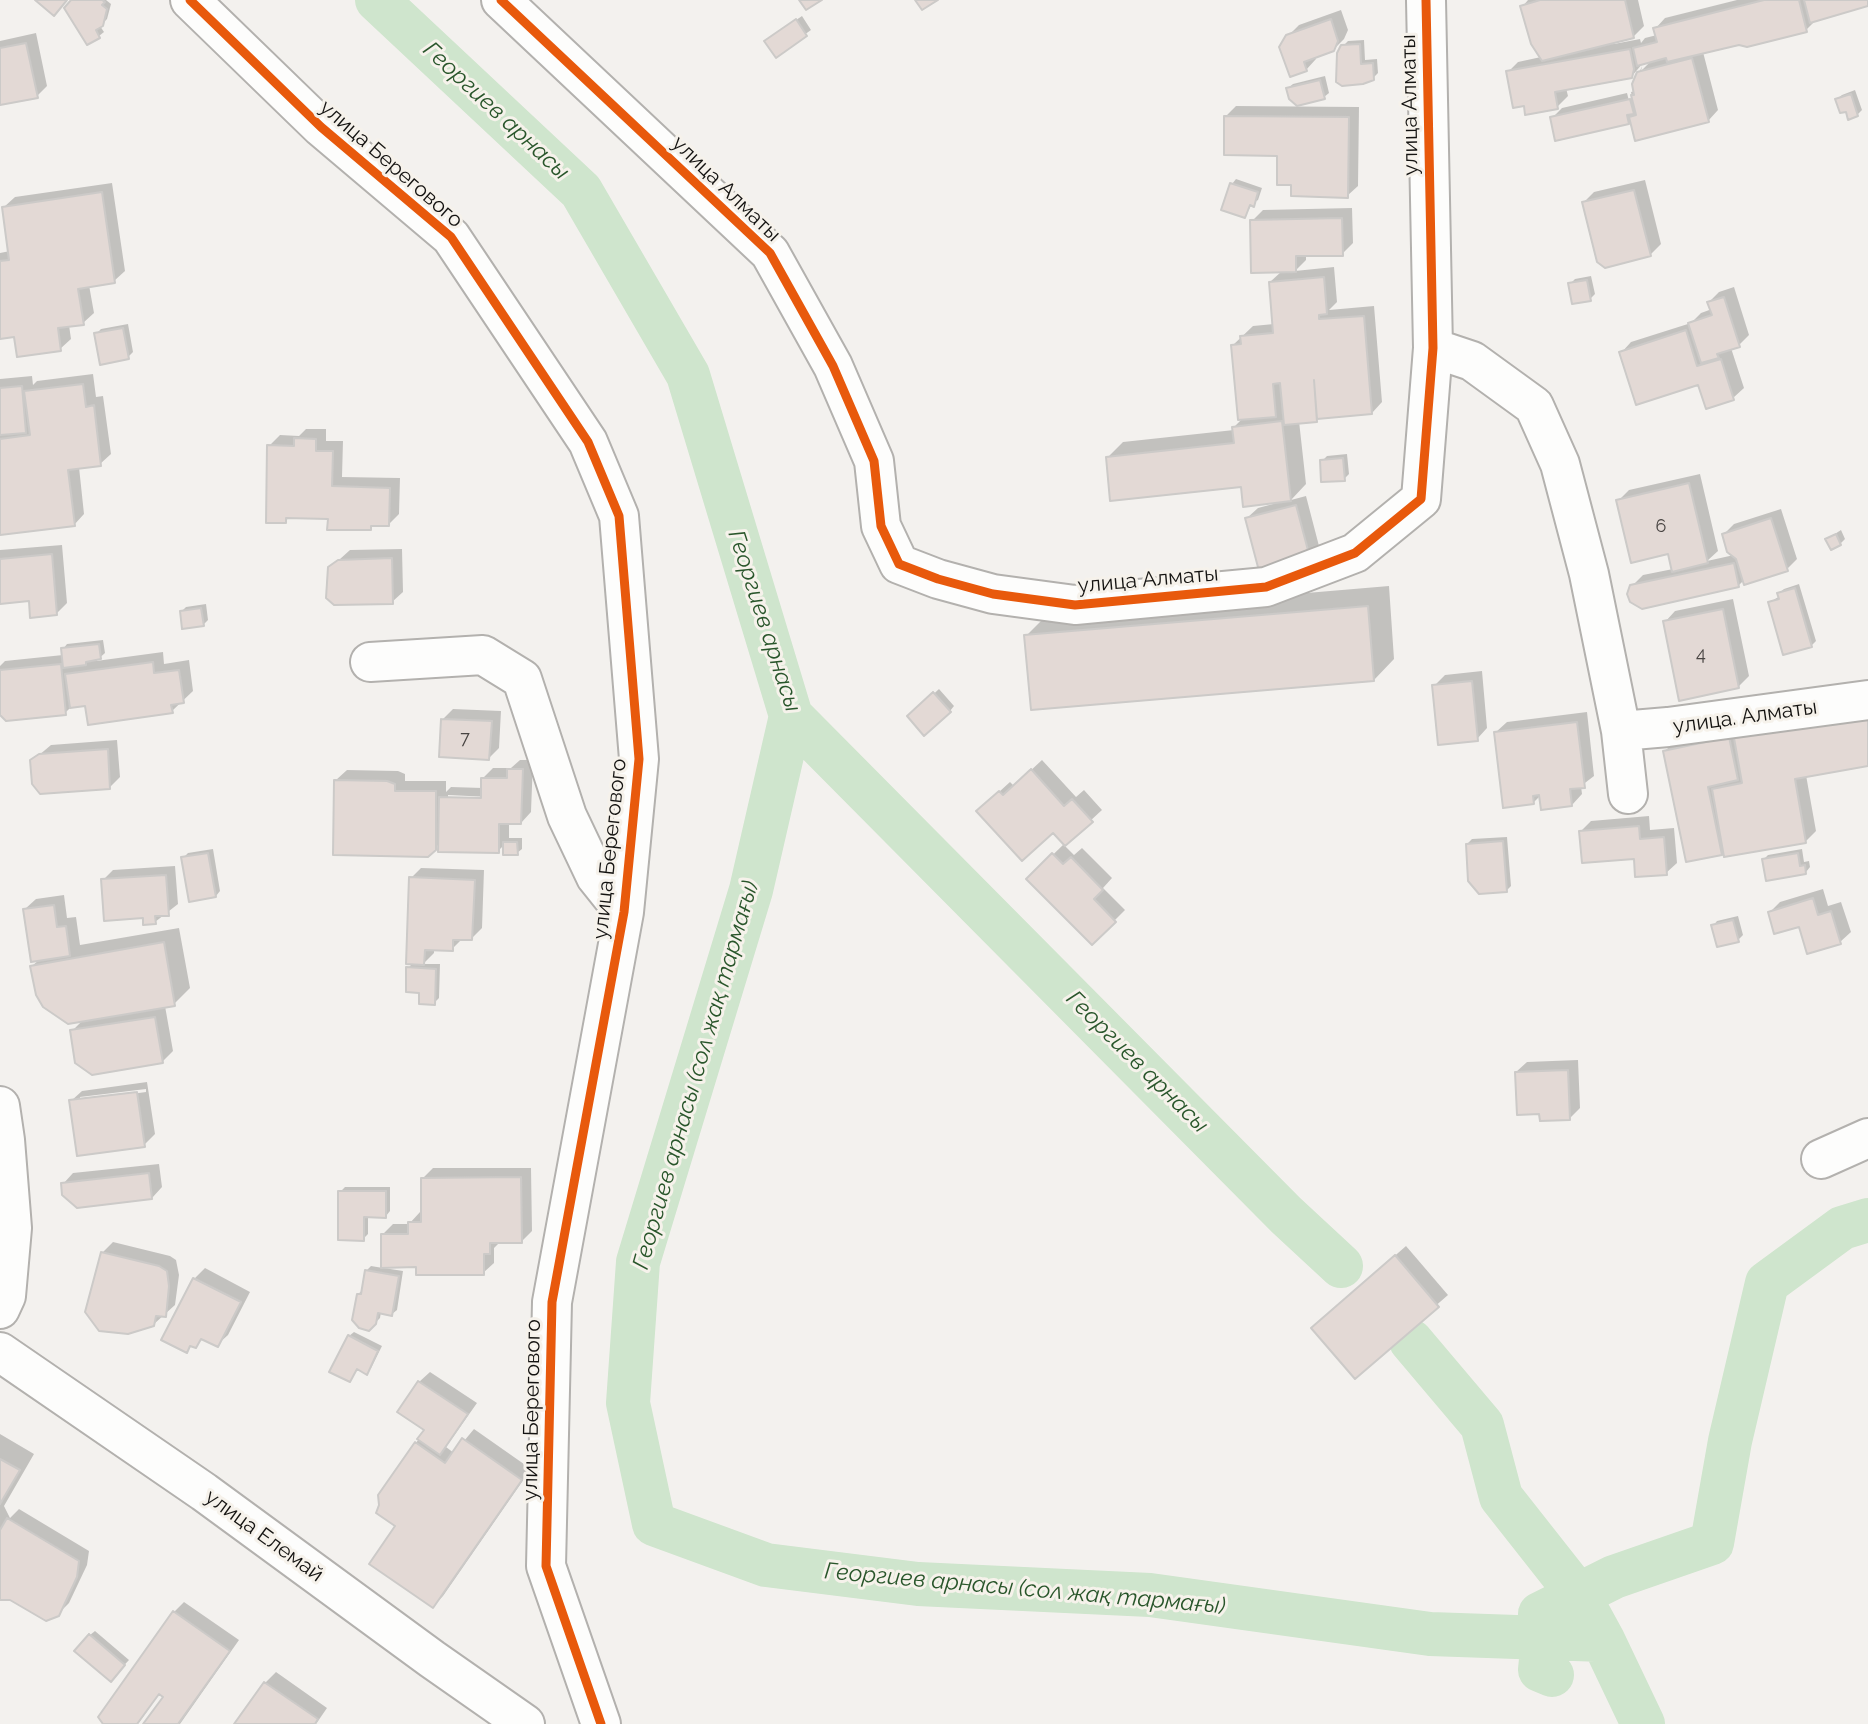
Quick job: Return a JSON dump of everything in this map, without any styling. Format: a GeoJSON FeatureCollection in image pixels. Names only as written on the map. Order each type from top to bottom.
{"type":"FeatureCollection","features":[{"type":"Feature","properties":{"kind":"street","name":"улица Берегового"},"geometry":{"type":"LineString","coordinates":[[190,0],[321,127],[451,237],[588,442],[619,516],[639,759],[624,912],[552,1302],[546,1566],[601,1724]]}},
{"type":"Feature","properties":{"kind":"street","name":"улица Алматы"},"geometry":{"type":"LineString","coordinates":[[501,0],[771,253],[834,366],[874,461],[881,526],[899,564],[938,579],[993,594],[1075,604],[1266,587],[1355,553],[1421,499],[1433,348],[1426,0]]}},
{"type":"Feature","properties":{"kind":"street"},"geometry":{"type":"LineString","coordinates":[[1433,348],[1472,361],[1534,406],[1560,464],[1589,574],[1621,731],[1628,794]]}},
{"type":"Feature","properties":{"kind":"street"},"geometry":{"type":"LineString","coordinates":[[370,662],[483,655],[522,679],[567,816],[596,877],[624,912]]}},
{"type":"Feature","properties":{"kind":"street","name":"улица. Алматы"},"geometry":{"type":"LineString","coordinates":[[1621,731],[1868,700]]}},
{"type":"Feature","properties":{"kind":"street"},"geometry":{"type":"LineString","coordinates":[[0,1106],[12,1228],[6,1296],[0,1309]]}},
{"type":"Feature","properties":{"kind":"street"},"geometry":{"type":"LineString","coordinates":[[1821,1159],[1868,1138]]}},
{"type":"Feature","properties":{"kind":"street","name":"улица Елемай"},"geometry":{"type":"LineString","coordinates":[[0,1352],[204,1492],[525,1724]]}},
{"type":"Feature","properties":{"kind":"building"},"geometry":{"type":"Polygon","coordinates":[[[35,0],[67,0],[54,16],[35,0]]]}},
{"type":"Feature","properties":{"kind":"building"},"geometry":{"type":"Polygon","coordinates":[[[71,0],[105,2],[102,5],[107,9],[103,26],[96,30],[100,38],[87,45],[64,8],[71,0]]]}},
{"type":"Feature","properties":{"kind":"building"},"geometry":{"type":"Polygon","coordinates":[[[799,0],[822,0],[806,10],[799,0]]]}},
{"type":"Feature","properties":{"kind":"building"},"geometry":{"type":"Polygon","coordinates":[[[915,0],[938,0],[922,10],[915,0]]]}},
{"type":"Feature","properties":{"kind":"building"},"geometry":{"type":"Polygon","coordinates":[[[1540,0],[1625,0],[1634,38],[1542,61],[1531,44],[1520,6],[1540,0]]]}},
{"type":"Feature","properties":{"kind":"building"},"geometry":{"type":"Polygon","coordinates":[[[1764,0],[1799,0],[1807,32],[1747,47],[1739,45],[1667,62],[1666,58],[1637,66],[1633,48],[1657,42],[1653,28],[1764,0]]]}},
{"type":"Feature","properties":{"kind":"building"},"geometry":{"type":"Polygon","coordinates":[[[1804,0],[1868,0],[1868,6],[1810,23],[1804,0]]]}},
{"type":"Feature","properties":{"kind":"building"},"geometry":{"type":"Polygon","coordinates":[[[796,19],[807,36],[776,58],[764,41],[796,19]]]}},
{"type":"Feature","properties":{"kind":"building"},"geometry":{"type":"Polygon","coordinates":[[[1331,19],[1338,41],[1334,51],[1304,62],[1307,71],[1290,77],[1279,47],[1286,35],[1331,19]]]}},
{"type":"Feature","properties":{"kind":"building"},"geometry":{"type":"Polygon","coordinates":[[[26,43],[38,98],[0,105],[0,48],[26,43]]]}},
{"type":"Feature","properties":{"kind":"building"},"geometry":{"type":"Polygon","coordinates":[[[1360,44],[1361,64],[1373,63],[1374,80],[1342,86],[1336,82],[1337,53],[1341,45],[1360,44]]]}},
{"type":"Feature","properties":{"kind":"building"},"geometry":{"type":"Polygon","coordinates":[[[1630,49],[1634,69],[1632,78],[1555,92],[1558,109],[1525,115],[1524,106],[1513,108],[1506,71],[1630,49]]]}},
{"type":"Feature","properties":{"kind":"building"},"geometry":{"type":"Polygon","coordinates":[[[1692,58],[1709,122],[1635,141],[1629,117],[1636,115],[1631,95],[1634,95],[1632,84],[1637,72],[1692,58]]]}},
{"type":"Feature","properties":{"kind":"building"},"geometry":{"type":"Polygon","coordinates":[[[1320,80],[1325,99],[1297,106],[1289,99],[1286,88],[1320,80]]]}},
{"type":"Feature","properties":{"kind":"building"},"geometry":{"type":"Polygon","coordinates":[[[1851,94],[1858,116],[1848,120],[1846,112],[1840,113],[1835,99],[1851,94]]]}},
{"type":"Feature","properties":{"kind":"building"},"geometry":{"type":"Polygon","coordinates":[[[1630,99],[1634,114],[1627,115],[1629,124],[1555,141],[1550,117],[1630,99]]]}},
{"type":"Feature","properties":{"kind":"building"},"geometry":{"type":"Polygon","coordinates":[[[1224,116],[1349,117],[1348,198],[1291,196],[1291,185],[1277,185],[1277,156],[1224,155],[1224,116]]]}},
{"type":"Feature","properties":{"kind":"building"},"geometry":{"type":"Polygon","coordinates":[[[1230,183],[1258,192],[1254,207],[1250,205],[1245,218],[1221,210],[1230,183]]]}},
{"type":"Feature","properties":{"kind":"building"},"geometry":{"type":"Polygon","coordinates":[[[1634,190],[1651,256],[1605,268],[1597,262],[1582,202],[1634,190]]]}},
{"type":"Feature","properties":{"kind":"building"},"geometry":{"type":"Polygon","coordinates":[[[102,192],[115,283],[78,289],[84,325],[58,328],[61,351],[17,357],[14,337],[0,339],[0,261],[9,260],[2,207],[102,192]]]}},
{"type":"Feature","properties":{"kind":"building"},"geometry":{"type":"Polygon","coordinates":[[[1342,218],[1343,256],[1296,256],[1296,272],[1251,273],[1250,220],[1342,218]]]}},
{"type":"Feature","properties":{"kind":"building"},"geometry":{"type":"Polygon","coordinates":[[[1324,277],[1327,314],[1319,315],[1319,319],[1364,316],[1372,414],[1317,419],[1314,380],[1317,422],[1284,425],[1280,383],[1273,384],[1276,417],[1238,420],[1231,345],[1241,344],[1240,336],[1273,333],[1269,282],[1324,277]]]}},
{"type":"Feature","properties":{"kind":"building"},"geometry":{"type":"Polygon","coordinates":[[[1587,280],[1591,301],[1572,304],[1568,283],[1587,280]]]}},
{"type":"Feature","properties":{"kind":"building"},"geometry":{"type":"Polygon","coordinates":[[[1724,297],[1740,347],[1717,354],[1719,358],[1701,363],[1688,323],[1712,315],[1707,302],[1724,297]]]}},
{"type":"Feature","properties":{"kind":"building"},"geometry":{"type":"Polygon","coordinates":[[[123,328],[129,359],[100,365],[94,333],[123,328]]]}},
{"type":"Feature","properties":{"kind":"building"},"geometry":{"type":"Polygon","coordinates":[[[1686,330],[1697,366],[1721,359],[1734,400],[1706,409],[1698,385],[1636,405],[1619,352],[1686,330]]]}},
{"type":"Feature","properties":{"kind":"building"},"geometry":{"type":"Polygon","coordinates":[[[83,384],[86,407],[94,405],[101,466],[68,470],[75,526],[0,535],[0,439],[30,435],[24,391],[83,384]]]}},
{"type":"Feature","properties":{"kind":"building"},"geometry":{"type":"Polygon","coordinates":[[[22,386],[26,433],[0,435],[0,388],[22,386]]]}},
{"type":"Feature","properties":{"kind":"building"},"geometry":{"type":"Polygon","coordinates":[[[1282,421],[1291,501],[1243,507],[1241,487],[1110,501],[1106,457],[1234,443],[1232,427],[1282,421]]]}},
{"type":"Feature","properties":{"kind":"building"},"geometry":{"type":"Polygon","coordinates":[[[294,438],[316,439],[316,451],[333,451],[332,486],[390,488],[389,526],[371,526],[371,530],[327,530],[328,519],[286,518],[286,523],[266,523],[267,445],[294,446],[294,438]]]}},
{"type":"Feature","properties":{"kind":"building"},"geometry":{"type":"Polygon","coordinates":[[[1343,458],[1345,481],[1321,482],[1320,460],[1343,458]]]}},
{"type":"Feature","properties":{"kind":"building"},"geometry":{"type":"Polygon","coordinates":[[[1689,483],[1708,563],[1672,572],[1668,554],[1631,563],[1616,500],[1689,483]]]}},
{"type":"Feature","properties":{"kind":"building"},"geometry":{"type":"Polygon","coordinates":[[[1296,505],[1310,558],[1259,571],[1245,518],[1296,505]]]}},
{"type":"Feature","properties":{"kind":"building"},"geometry":{"type":"Polygon","coordinates":[[[1771,518],[1788,571],[1744,585],[1736,559],[1727,552],[1722,534],[1771,518]]]}},
{"type":"Feature","properties":{"kind":"building"},"geometry":{"type":"Polygon","coordinates":[[[1836,534],[1841,545],[1831,550],[1825,539],[1836,534]]]}},
{"type":"Feature","properties":{"kind":"building"},"geometry":{"type":"Polygon","coordinates":[[[52,554],[57,615],[30,618],[29,601],[0,604],[0,559],[52,554]]]}},
{"type":"Feature","properties":{"kind":"building"},"geometry":{"type":"Polygon","coordinates":[[[392,558],[393,604],[334,605],[326,598],[328,567],[338,560],[392,558]]]}},
{"type":"Feature","properties":{"kind":"building"},"geometry":{"type":"Polygon","coordinates":[[[1734,563],[1739,587],[1642,609],[1630,602],[1627,594],[1630,585],[1734,563]]]}},
{"type":"Feature","properties":{"kind":"building"},"geometry":{"type":"Polygon","coordinates":[[[1795,588],[1812,647],[1783,655],[1768,602],[1779,599],[1777,593],[1795,588]]]}},
{"type":"Feature","properties":{"kind":"building"},"geometry":{"type":"Polygon","coordinates":[[[1368,606],[1374,681],[1031,710],[1024,635],[1368,606]]]}},
{"type":"Feature","properties":{"kind":"building"},"geometry":{"type":"Polygon","coordinates":[[[201,608],[204,626],[182,629],[180,611],[201,608]]]}},
{"type":"Feature","properties":{"kind":"building"},"geometry":{"type":"Polygon","coordinates":[[[1723,609],[1739,688],[1679,701],[1663,621],[1723,609]]]}},
{"type":"Feature","properties":{"kind":"building"},"geometry":{"type":"Polygon","coordinates":[[[99,644],[101,659],[86,662],[86,665],[63,668],[61,648],[99,644]]]}},
{"type":"Feature","properties":{"kind":"building"},"geometry":{"type":"Polygon","coordinates":[[[153,662],[154,673],[179,670],[184,703],[171,705],[173,713],[88,725],[85,706],[70,708],[65,674],[153,662]]]}},
{"type":"Feature","properties":{"kind":"building"},"geometry":{"type":"Polygon","coordinates":[[[61,664],[66,715],[6,721],[0,715],[0,670],[61,664]]]}},
{"type":"Feature","properties":{"kind":"building"},"geometry":{"type":"Polygon","coordinates":[[[1472,681],[1478,741],[1438,745],[1432,685],[1472,681]]]}},
{"type":"Feature","properties":{"kind":"building"},"geometry":{"type":"Polygon","coordinates":[[[933,692],[951,712],[924,736],[907,716],[933,692]]]}},
{"type":"Feature","properties":{"kind":"building"},"geometry":{"type":"Polygon","coordinates":[[[1868,715],[1868,766],[1795,779],[1806,843],[1724,857],[1712,789],[1742,783],[1734,738],[1868,715]]]}},
{"type":"Feature","properties":{"kind":"building"},"geometry":{"type":"Polygon","coordinates":[[[441,719],[492,721],[489,760],[439,757],[441,719]]]}},
{"type":"Feature","properties":{"kind":"building"},"geometry":{"type":"Polygon","coordinates":[[[1577,722],[1585,788],[1570,789],[1572,806],[1541,810],[1539,795],[1533,796],[1534,804],[1503,808],[1494,732],[1577,722]]]}},
{"type":"Feature","properties":{"kind":"building"},"geometry":{"type":"Polygon","coordinates":[[[1729,737],[1738,780],[1708,787],[1722,855],[1686,862],[1663,751],[1729,737]]]}},
{"type":"Feature","properties":{"kind":"building"},"geometry":{"type":"Polygon","coordinates":[[[108,749],[110,789],[40,794],[32,784],[30,760],[39,754],[108,749]]]}},
{"type":"Feature","properties":{"kind":"building"},"geometry":{"type":"Polygon","coordinates":[[[507,769],[523,769],[521,824],[499,824],[499,853],[438,852],[439,797],[481,798],[481,778],[507,778],[507,769]]]}},
{"type":"Feature","properties":{"kind":"building"},"geometry":{"type":"Polygon","coordinates":[[[1031,769],[1064,806],[1072,799],[1093,822],[1065,846],[1053,833],[1022,861],[976,811],[999,791],[1003,795],[1031,769]]]}},
{"type":"Feature","properties":{"kind":"building"},"geometry":{"type":"Polygon","coordinates":[[[334,780],[387,781],[395,784],[395,791],[436,791],[436,850],[428,857],[333,855],[334,780]]]}},
{"type":"Feature","properties":{"kind":"building"},"geometry":{"type":"Polygon","coordinates":[[[1639,826],[1640,839],[1664,837],[1667,875],[1635,877],[1634,859],[1582,863],[1579,831],[1639,826]]]}},
{"type":"Feature","properties":{"kind":"building"},"geometry":{"type":"Polygon","coordinates":[[[1503,841],[1507,892],[1479,894],[1468,881],[1466,844],[1503,841]]]}},
{"type":"Feature","properties":{"kind":"building"},"geometry":{"type":"Polygon","coordinates":[[[503,842],[517,842],[518,855],[503,855],[503,842]]]}},
{"type":"Feature","properties":{"kind":"building"},"geometry":{"type":"Polygon","coordinates":[[[208,853],[216,897],[189,902],[181,857],[208,853]]]}},
{"type":"Feature","properties":{"kind":"building"},"geometry":{"type":"Polygon","coordinates":[[[1052,853],[1063,864],[1071,857],[1103,890],[1094,899],[1116,922],[1092,945],[1026,879],[1052,853]]]}},
{"type":"Feature","properties":{"kind":"building"},"geometry":{"type":"Polygon","coordinates":[[[1798,853],[1800,866],[1805,865],[1806,874],[1766,881],[1762,859],[1798,853]]]}},
{"type":"Feature","properties":{"kind":"building"},"geometry":{"type":"Polygon","coordinates":[[[166,875],[169,916],[155,916],[156,924],[143,925],[143,918],[104,921],[101,879],[166,875]]]}},
{"type":"Feature","properties":{"kind":"building"},"geometry":{"type":"Polygon","coordinates":[[[409,877],[475,880],[472,940],[453,940],[453,951],[425,950],[424,965],[406,964],[409,877]]]}},
{"type":"Feature","properties":{"kind":"building"},"geometry":{"type":"Polygon","coordinates":[[[1813,898],[1818,915],[1831,911],[1841,944],[1807,954],[1799,927],[1774,934],[1768,912],[1813,898]]]}},
{"type":"Feature","properties":{"kind":"building"},"geometry":{"type":"Polygon","coordinates":[[[54,905],[57,927],[66,926],[70,956],[31,962],[23,909],[54,905]]]}},
{"type":"Feature","properties":{"kind":"building"},"geometry":{"type":"Polygon","coordinates":[[[1733,920],[1739,942],[1717,947],[1711,925],[1733,920]]]}},
{"type":"Feature","properties":{"kind":"building"},"geometry":{"type":"Polygon","coordinates":[[[164,942],[175,1006],[68,1024],[43,1007],[36,995],[30,966],[164,942]]]}},
{"type":"Feature","properties":{"kind":"building"},"geometry":{"type":"Polygon","coordinates":[[[406,967],[436,969],[435,1005],[419,1004],[419,993],[406,992],[406,967]]]}},
{"type":"Feature","properties":{"kind":"building"},"geometry":{"type":"Polygon","coordinates":[[[155,1017],[163,1063],[92,1075],[75,1063],[70,1030],[155,1017]]]}},
{"type":"Feature","properties":{"kind":"building"},"geometry":{"type":"Polygon","coordinates":[[[1568,1070],[1570,1120],[1540,1121],[1539,1114],[1517,1115],[1515,1072],[1568,1070]]]}},
{"type":"Feature","properties":{"kind":"building"},"geometry":{"type":"Polygon","coordinates":[[[137,1092],[145,1147],[77,1156],[69,1100],[137,1092]]]}},
{"type":"Feature","properties":{"kind":"building"},"geometry":{"type":"Polygon","coordinates":[[[149,1173],[152,1199],[77,1208],[62,1195],[61,1183],[149,1173]]]}},
{"type":"Feature","properties":{"kind":"building"},"geometry":{"type":"Polygon","coordinates":[[[521,1177],[522,1243],[490,1243],[490,1254],[484,1254],[484,1275],[416,1275],[416,1267],[381,1268],[381,1234],[408,1234],[408,1222],[421,1222],[421,1178],[521,1177]]]}},
{"type":"Feature","properties":{"kind":"building"},"geometry":{"type":"Polygon","coordinates":[[[338,1191],[386,1191],[386,1218],[364,1217],[364,1241],[338,1240],[338,1191]]]}},
{"type":"Feature","properties":{"kind":"building"},"geometry":{"type":"Polygon","coordinates":[[[101,1252],[159,1266],[167,1271],[169,1286],[166,1317],[156,1316],[154,1326],[128,1334],[99,1331],[85,1312],[101,1252]]]}},
{"type":"Feature","properties":{"kind":"building"},"geometry":{"type":"Polygon","coordinates":[[[1395,1255],[1439,1307],[1355,1379],[1311,1328],[1395,1255]]]}},
{"type":"Feature","properties":{"kind":"building"},"geometry":{"type":"Polygon","coordinates":[[[365,1270],[399,1276],[392,1316],[378,1313],[376,1324],[369,1331],[359,1328],[352,1320],[357,1294],[361,1294],[365,1270]]]}},
{"type":"Feature","properties":{"kind":"building"},"geometry":{"type":"Polygon","coordinates":[[[193,1278],[241,1302],[218,1347],[201,1339],[196,1348],[190,1346],[187,1353],[161,1340],[193,1278]]]}},
{"type":"Feature","properties":{"kind":"building"},"geometry":{"type":"Polygon","coordinates":[[[348,1335],[378,1351],[367,1375],[357,1369],[350,1382],[329,1372],[348,1335]]]}},
{"type":"Feature","properties":{"kind":"building"},"geometry":{"type":"Polygon","coordinates":[[[418,1381],[468,1414],[440,1455],[417,1439],[424,1430],[397,1412],[418,1381]]]}},
{"type":"Feature","properties":{"kind":"building"},"geometry":{"type":"Polygon","coordinates":[[[462,1438],[522,1480],[433,1608],[369,1564],[395,1526],[376,1513],[378,1495],[415,1442],[445,1463],[462,1438]]]}},
{"type":"Feature","properties":{"kind":"building"},"geometry":{"type":"Polygon","coordinates":[[[0,1459],[20,1470],[0,1504],[0,1459]]]}},
{"type":"Feature","properties":{"kind":"building"},"geometry":{"type":"Polygon","coordinates":[[[7,1518],[79,1561],[77,1577],[59,1616],[46,1621],[10,1600],[0,1600],[0,1530],[7,1518]]]}},
{"type":"Feature","properties":{"kind":"building"},"geometry":{"type":"Polygon","coordinates":[[[173,1611],[230,1651],[178,1724],[143,1724],[163,1697],[159,1694],[137,1724],[103,1724],[98,1717],[173,1611]]]}},
{"type":"Feature","properties":{"kind":"building"},"geometry":{"type":"Polygon","coordinates":[[[89,1634],[125,1665],[111,1682],[74,1651],[89,1634]]]}},
{"type":"Feature","properties":{"kind":"building"},"geometry":{"type":"Polygon","coordinates":[[[264,1682],[318,1719],[315,1724],[234,1724],[264,1682]]]}},
{"type":"Feature","properties":{"kind":"waterway","name":"Георгиев арнасы"},"geometry":{"type":"LineString","coordinates":[[377,0],[581,191],[688,375],[791,716],[1286,1215],[1341,1266]]}},
{"type":"Feature","properties":{"kind":"waterway","name":"Георгиев арнасы (сол жақ тармағы)"},"geometry":{"type":"LineString","coordinates":[[791,716],[751,890],[638,1262],[628,1403],[654,1524],[766,1565],[918,1584],[1150,1595],[1430,1634],[1603,1640]]}},
{"type":"Feature","properties":{"kind":"waterway"},"geometry":{"type":"LineString","coordinates":[[1552,1675],[1540,1670],[1543,1638],[1540,1614],[1614,1577],[1712,1543],[1730,1441],[1767,1283],[1842,1228],[1868,1220]]}},
{"type":"Feature","properties":{"kind":"waterway","name":"Георгиев арнасы"},"geometry":{"type":"LineString","coordinates":[[1411,1341],[1482,1425],[1501,1497],[1579,1596],[1643,1724]]}},
{"type":"Feature","properties":{"kind":"cycle path"},"geometry":{"type":"LineString","coordinates":[[190,0],[321,127],[451,237],[588,442],[619,516],[639,759],[624,912],[552,1302],[546,1566],[601,1724]]}},
{"type":"Feature","properties":{"kind":"cycle path"},"geometry":{"type":"LineString","coordinates":[[501,0],[770,253],[833,366],[874,461],[881,526],[899,564],[938,579],[993,594],[1075,605],[1266,587],[1355,553],[1421,499],[1433,348],[1426,0]]}}]}
